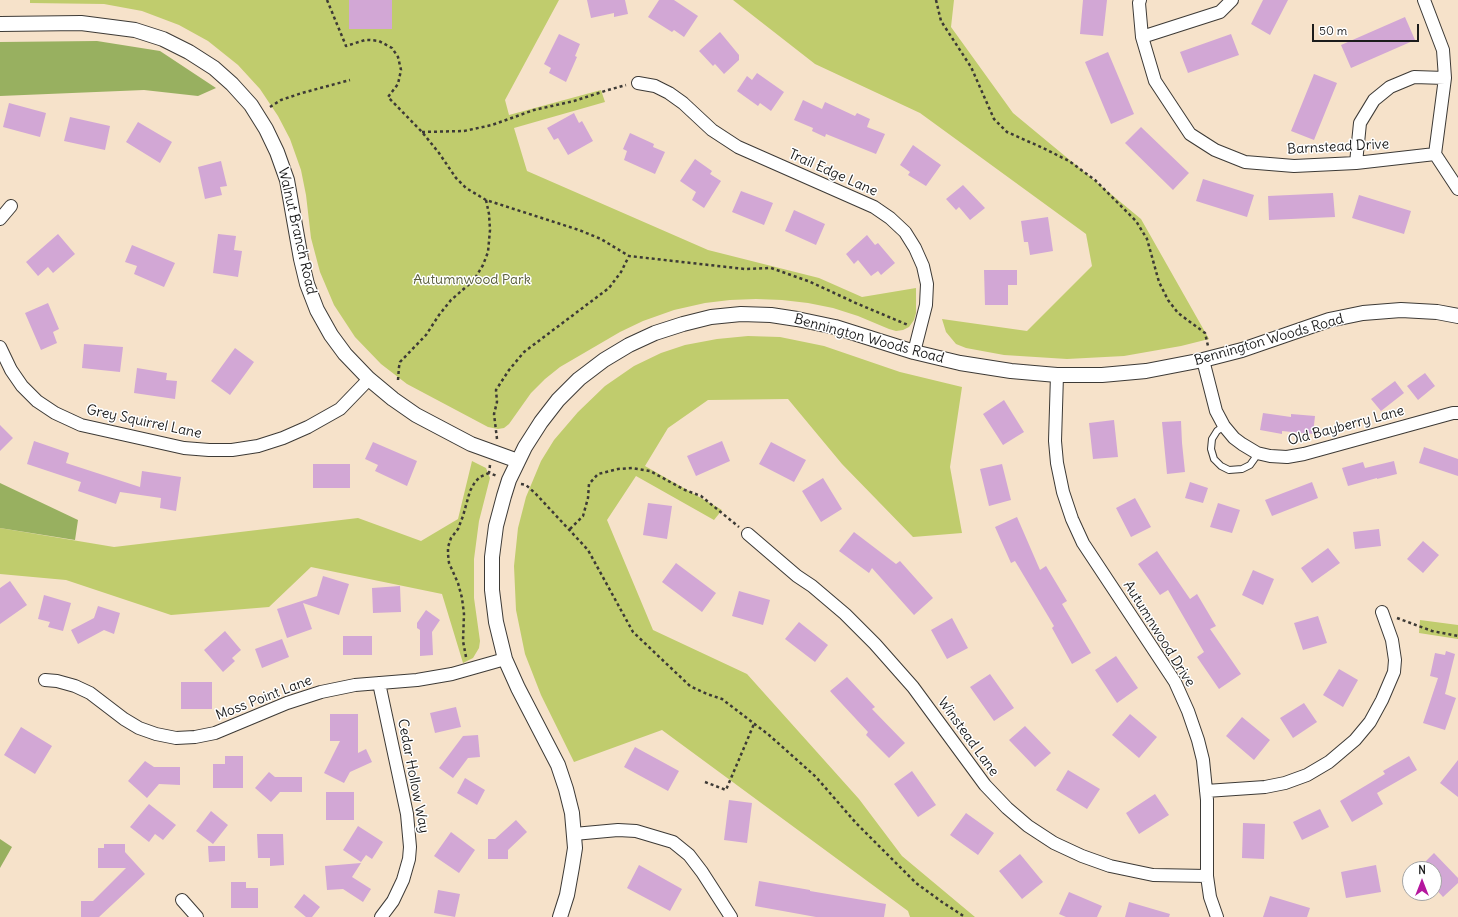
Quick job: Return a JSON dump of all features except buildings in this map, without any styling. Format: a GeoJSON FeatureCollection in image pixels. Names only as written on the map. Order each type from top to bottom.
{"type":"FeatureCollection","features":[{"type":"Feature","properties":{"kind":"street","name":"Barnstead Drive"},"geometry":{"type":"LineString","coordinates":[[1140,0],[1142,37],[1155,81],[1190,134],[1215,150],[1245,162],[1287,166],[1356,163],[1435,154]]}},
{"type":"Feature","properties":{"kind":"street"},"geometry":{"type":"LineString","coordinates":[[1142,37],[1220,12],[1232,0]]}},
{"type":"Feature","properties":{"kind":"street"},"geometry":{"type":"LineString","coordinates":[[1424,0],[1443,50],[1445,78],[1435,154],[1458,189]]}},
{"type":"Feature","properties":{"kind":"street","name":"Walnut Branch Road"},"geometry":{"type":"LineString","coordinates":[[0,24],[82,23],[136,30],[163,39],[189,52],[214,68],[232,84],[251,105],[266,129],[277,152],[287,180],[306,277],[317,310],[331,335],[345,354],[369,379],[393,399],[416,414],[471,444],[518,461]]}},
{"type":"Feature","properties":{"kind":"street"},"geometry":{"type":"LineString","coordinates":[[1356,163],[1360,123],[1374,100],[1390,87],[1414,77],[1445,78]]}},
{"type":"Feature","properties":{"kind":"street","name":"Trail Edge Lane"},"geometry":{"type":"LineString","coordinates":[[638,82],[654,86],[669,93],[683,103],[712,130],[738,147],[874,207],[890,218],[905,232],[915,248],[923,266],[927,284],[926,305],[914,352]]}},
{"type":"Feature","properties":{"kind":"street"},"geometry":{"type":"LineString","coordinates":[[0,219],[11,206]]}},
{"type":"Feature","properties":{"kind":"street","name":"Bennington Woods Road"},"geometry":{"type":"LineString","coordinates":[[560,917],[567,895],[572,867],[574,834],[572,813],[558,765],[518,688],[506,659],[496,622],[492,590],[492,557],[496,526],[509,480],[518,461],[541,422],[558,400],[579,379],[604,360],[655,333],[683,324],[741,314],[771,315],[797,319],[835,328],[914,352],[960,363],[1011,372],[1057,375],[1102,375],[1146,370],[1207,359],[1242,350],[1329,320],[1363,313],[1401,310],[1437,312],[1458,316]]}},
{"type":"Feature","properties":{"kind":"street","name":"Grey Squirrel Lane"},"geometry":{"type":"LineString","coordinates":[[0,346],[11,370],[22,386],[37,401],[55,413],[81,425],[184,448],[232,450],[258,446],[290,436],[340,409],[369,379]]}},
{"type":"Feature","properties":{"kind":"street","name":"Old Bayberry Lane"},"geometry":{"type":"LineString","coordinates":[[1207,359],[1216,411],[1224,426],[1234,438],[1242,444],[1257,453],[1270,456],[1287,457],[1304,454],[1445,415],[1458,413]]}},
{"type":"Feature","properties":{"kind":"street","name":"Autumnwood Drive"},"geometry":{"type":"LineString","coordinates":[[1057,375],[1055,441],[1057,463],[1063,492],[1072,519],[1083,543],[1175,682],[1188,711],[1198,740],[1203,760],[1206,790],[1207,876],[1210,897],[1217,917]]}},
{"type":"Feature","properties":{"kind":"street","name":"Winstead Lane"},"geometry":{"type":"LineString","coordinates":[[748,534],[797,576],[812,586],[845,614],[876,644],[913,687],[985,785],[1006,808],[1028,826],[1054,843],[1075,853],[1110,866],[1153,875],[1207,876]]}},
{"type":"Feature","properties":{"kind":"street"},"geometry":{"type":"LineString","coordinates":[[1206,790],[1265,787],[1285,783],[1306,775],[1329,762],[1355,740],[1370,722],[1382,700],[1394,672],[1395,660],[1392,640],[1382,612]]}},
{"type":"Feature","properties":{"kind":"street","name":"Moss Point Lane"},"geometry":{"type":"LineString","coordinates":[[45,680],[57,681],[75,686],[90,694],[139,728],[156,734],[176,738],[195,737],[215,733],[287,703],[321,692],[355,685],[417,680],[452,674],[506,659]]}},
{"type":"Feature","properties":{"kind":"street","name":"Cedar Hollow Way"},"geometry":{"type":"LineString","coordinates":[[379,683],[407,814],[410,847],[409,858],[403,880],[393,901],[381,917]]}},
{"type":"Feature","properties":{"kind":"street"},"geometry":{"type":"LineString","coordinates":[[574,834],[618,830],[636,831],[673,842],[689,855],[702,872],[730,917]]}},
{"type":"Feature","properties":{"kind":"street"},"geometry":{"type":"LineString","coordinates":[[182,900],[197,917]]}},
{"type":"Feature","properties":{"kind":"lane"},"geometry":{"type":"LineString","coordinates":[[1224,426],[1217,431],[1212,440],[1211,450],[1214,458],[1221,466],[1229,470],[1242,470],[1250,465],[1256,458],[1257,453]]}},
{"type":"Feature","properties":{"kind":"path"},"geometry":{"type":"LineString","coordinates":[[327,0],[346,46],[365,40],[370,40],[379,41],[392,48],[398,57],[401,70],[398,84],[388,97],[422,132],[456,178],[466,188],[486,200],[579,230],[601,239],[629,256],[745,269],[771,268],[808,281],[858,304],[920,329]]}},
{"type":"Feature","properties":{"kind":"path"},"geometry":{"type":"LineString","coordinates":[[936,0],[941,21],[971,67],[994,119],[1007,132],[1069,161],[1090,176],[1136,221],[1147,239],[1160,282],[1168,300],[1178,313],[1205,333],[1207,359]]}},
{"type":"Feature","properties":{"kind":"path"},"geometry":{"type":"LineString","coordinates":[[270,107],[281,100],[302,92],[350,80]]}},
{"type":"Feature","properties":{"kind":"path"},"geometry":{"type":"LineString","coordinates":[[422,132],[464,131],[492,125],[534,110],[574,101],[638,82]]}},
{"type":"Feature","properties":{"kind":"path"},"geometry":{"type":"LineString","coordinates":[[398,380],[398,367],[400,362],[426,335],[451,300],[474,280],[483,265],[488,252],[490,230],[486,200]]}},
{"type":"Feature","properties":{"kind":"path"},"geometry":{"type":"LineString","coordinates":[[497,433],[494,414],[497,402],[496,390],[509,370],[524,352],[609,288],[621,272],[629,256]]}},
{"type":"Feature","properties":{"kind":"path"},"geometry":{"type":"LineString","coordinates":[[570,529],[583,516],[588,498],[589,484],[598,474],[618,469],[632,468],[650,471],[685,490],[701,496],[748,534]]}},
{"type":"Feature","properties":{"kind":"path"},"geometry":{"type":"LineString","coordinates":[[471,669],[465,654],[463,641],[464,614],[462,598],[458,583],[449,563],[448,554],[451,538],[458,529],[470,491],[480,477],[489,473]]}},
{"type":"Feature","properties":{"kind":"path"},"geometry":{"type":"LineString","coordinates":[[509,480],[526,485],[570,529],[588,550],[633,632],[690,686],[722,699],[769,735],[816,777],[856,823],[916,882],[965,917]]}},
{"type":"Feature","properties":{"kind":"path"},"geometry":{"type":"LineString","coordinates":[[1382,612],[1432,631],[1458,636]]}},
{"type":"Feature","properties":{"kind":"path"},"geometry":{"type":"LineString","coordinates":[[705,782],[726,790],[754,724]]}},
{"type":"Feature","properties":{"kind":"green space","name":"Autumnwood Park"},"geometry":{"type":"Polygon","coordinates":[[[30,0],[559,0],[505,100],[509,115],[601,90],[605,102],[514,128],[527,171],[708,250],[819,278],[862,297],[916,288],[916,313],[914,320],[909,327],[896,331],[833,308],[782,300],[730,300],[705,303],[674,310],[643,321],[620,332],[560,367],[531,393],[509,424],[504,428],[498,429],[488,427],[407,384],[381,364],[355,337],[334,305],[320,272],[311,238],[306,195],[301,170],[290,139],[278,116],[260,89],[238,65],[208,41],[179,25],[142,11],[104,4],[30,3],[30,0]]]}},
{"type":"Feature","properties":{"kind":"green space"},"geometry":{"type":"Polygon","coordinates":[[[733,0],[954,0],[951,27],[1013,113],[1141,219],[1209,339],[1181,346],[1124,356],[1067,359],[1004,355],[966,348],[956,344],[946,332],[942,319],[1027,331],[1092,266],[1086,234],[920,113],[815,64],[733,0]]]}},
{"type":"Feature","properties":{"kind":"green space"},"geometry":{"type":"Polygon","coordinates":[[[97,41],[160,51],[216,88],[198,96],[144,90],[0,96],[0,42],[97,41]]]}},
{"type":"Feature","properties":{"kind":"green space"},"geometry":{"type":"Polygon","coordinates":[[[748,336],[780,337],[824,346],[900,372],[962,387],[950,467],[962,533],[913,537],[842,464],[788,399],[708,400],[668,428],[645,466],[722,510],[714,520],[636,476],[607,520],[653,630],[747,674],[859,799],[902,856],[975,917],[910,917],[908,911],[662,730],[574,762],[541,695],[525,654],[516,610],[514,566],[518,528],[526,497],[541,461],[554,440],[578,412],[605,386],[634,366],[661,353],[685,345],[717,339],[748,336]]]}},
{"type":"Feature","properties":{"kind":"green space"},"geometry":{"type":"Polygon","coordinates":[[[472,461],[486,468],[490,478],[479,521],[474,559],[474,598],[480,641],[479,648],[473,658],[463,663],[442,594],[311,567],[269,607],[171,615],[66,580],[0,574],[0,528],[114,547],[358,518],[421,541],[458,519],[472,461]]]}},
{"type":"Feature","properties":{"kind":"green space"},"geometry":{"type":"Polygon","coordinates":[[[0,483],[78,520],[75,540],[0,528],[0,483]]]}},
{"type":"Feature","properties":{"kind":"green space"},"geometry":{"type":"Polygon","coordinates":[[[1420,620],[1458,625],[1458,639],[1419,633],[1420,620]]]}},
{"type":"Feature","properties":{"kind":"green space"},"geometry":{"type":"Polygon","coordinates":[[[0,839],[12,847],[0,868],[0,839]]]}}]}
